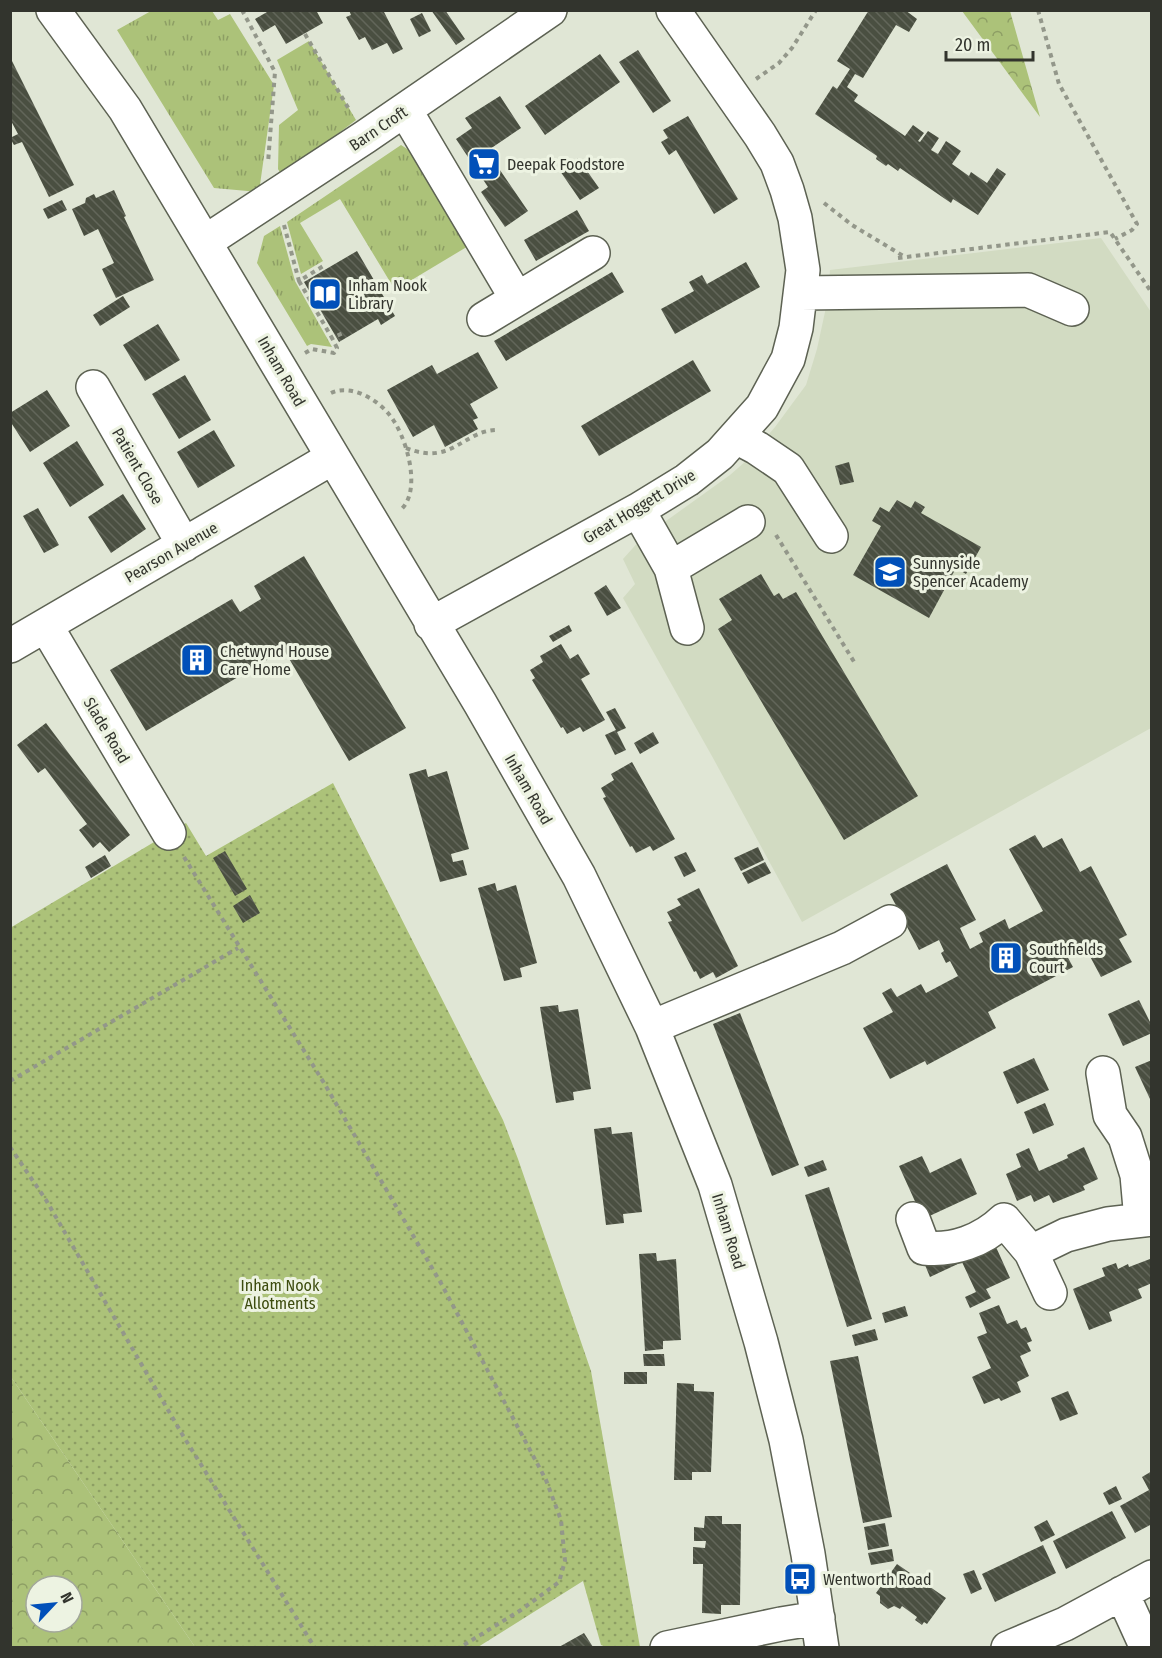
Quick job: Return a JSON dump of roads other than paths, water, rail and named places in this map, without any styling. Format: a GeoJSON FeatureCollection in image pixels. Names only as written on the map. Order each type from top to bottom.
{"type":"FeatureCollection","features":[{"type":"Feature","properties":{"kind":"street","name":"Inham Road"},"geometry":{"type":"LineString","coordinates":[[53,10],[125,109],[480,703],[579,876],[652,1027],[715,1185],[744,1278],[786,1440],[808,1554],[820,1633]]}},
{"type":"Feature","properties":{"kind":"street","name":"Barn Croft"},"geometry":{"type":"LineString","coordinates":[[205,242],[405,110],[550,10]]}},
{"type":"Feature","properties":{"kind":"street","name":"Great Hoggett Drive"},"geometry":{"type":"LineString","coordinates":[[431,624],[638,510],[687,480],[720,454],[762,407],[788,359],[796,328],[803,270],[795,218],[787,190],[777,163],[760,135],[673,10]]}},
{"type":"Feature","properties":{"kind":"street"},"geometry":{"type":"LineString","coordinates":[[405,110],[517,299]]}},
{"type":"Feature","properties":{"kind":"street"},"geometry":{"type":"LineString","coordinates":[[484,319],[593,253]]}},
{"type":"Feature","properties":{"kind":"street"},"geometry":{"type":"LineString","coordinates":[[801,293],[1028,290],[1072,309]]}},
{"type":"Feature","properties":{"kind":"street","name":"Patient Close"},"geometry":{"type":"LineString","coordinates":[[93,387],[184,545]]}},
{"type":"Feature","properties":{"kind":"street"},"geometry":{"type":"LineString","coordinates":[[736,437],[788,468],[831,536]]}},
{"type":"Feature","properties":{"kind":"street","name":"Pearson Avenue"},"geometry":{"type":"LineString","coordinates":[[10,646],[332,458]]}},
{"type":"Feature","properties":{"kind":"street"},"geometry":{"type":"LineString","coordinates":[[638,510],[671,568],[687,627]]}},
{"type":"Feature","properties":{"kind":"street"},"geometry":{"type":"LineString","coordinates":[[671,568],[748,522]]}},
{"type":"Feature","properties":{"kind":"street","name":"Slade Road"},"geometry":{"type":"LineString","coordinates":[[46,626],[169,833]]}},
{"type":"Feature","properties":{"kind":"street"},"geometry":{"type":"LineString","coordinates":[[652,1027],[842,948],[890,922]]}},
{"type":"Feature","properties":{"kind":"street"},"geometry":{"type":"LineString","coordinates":[[1031,1252],[1066,1235],[1108,1224],[1146,1219],[1137,1174],[1125,1137],[1110,1115],[1103,1073]]}},
{"type":"Feature","properties":{"kind":"street"},"geometry":{"type":"LineString","coordinates":[[913,1219],[924,1248],[939,1250],[964,1244],[991,1232],[1004,1220],[1031,1252],[1050,1293]]}},
{"type":"Feature","properties":{"kind":"street"},"geometry":{"type":"LineString","coordinates":[[1008,1647],[1065,1623],[1152,1577]]}},
{"type":"Feature","properties":{"kind":"street"},"geometry":{"type":"LineString","coordinates":[[1122,1593],[1147,1647]]}},
{"type":"Feature","properties":{"kind":"street"},"geometry":{"type":"LineString","coordinates":[[668,1647],[820,1633]]}},
{"type":"Feature","properties":{"kind":"place","name":"Deepak Foodstore"},"geometry":{"type":"Point","coordinates":[484,164]}},
{"type":"Feature","properties":{"kind":"place","name":"Inham Nook Library"},"geometry":{"type":"Point","coordinates":[325,294]}},
{"type":"Feature","properties":{"kind":"place","name":"Sunnyside Spencer Academy"},"geometry":{"type":"Point","coordinates":[890,572]}},
{"type":"Feature","properties":{"kind":"place","name":"Chetwynd House Care Home"},"geometry":{"type":"Point","coordinates":[197,660]}},
{"type":"Feature","properties":{"kind":"place","name":"Southfields Court"},"geometry":{"type":"Point","coordinates":[1006,958]}},
{"type":"Feature","properties":{"kind":"place","name":"Wentworth Road"},"geometry":{"type":"Point","coordinates":[800,1579]}},
{"type":"Feature","properties":{"kind":"park label","name":"Inham Nook Allotments"},"geometry":{"type":"Point","coordinates":[280,1294]}}]}
